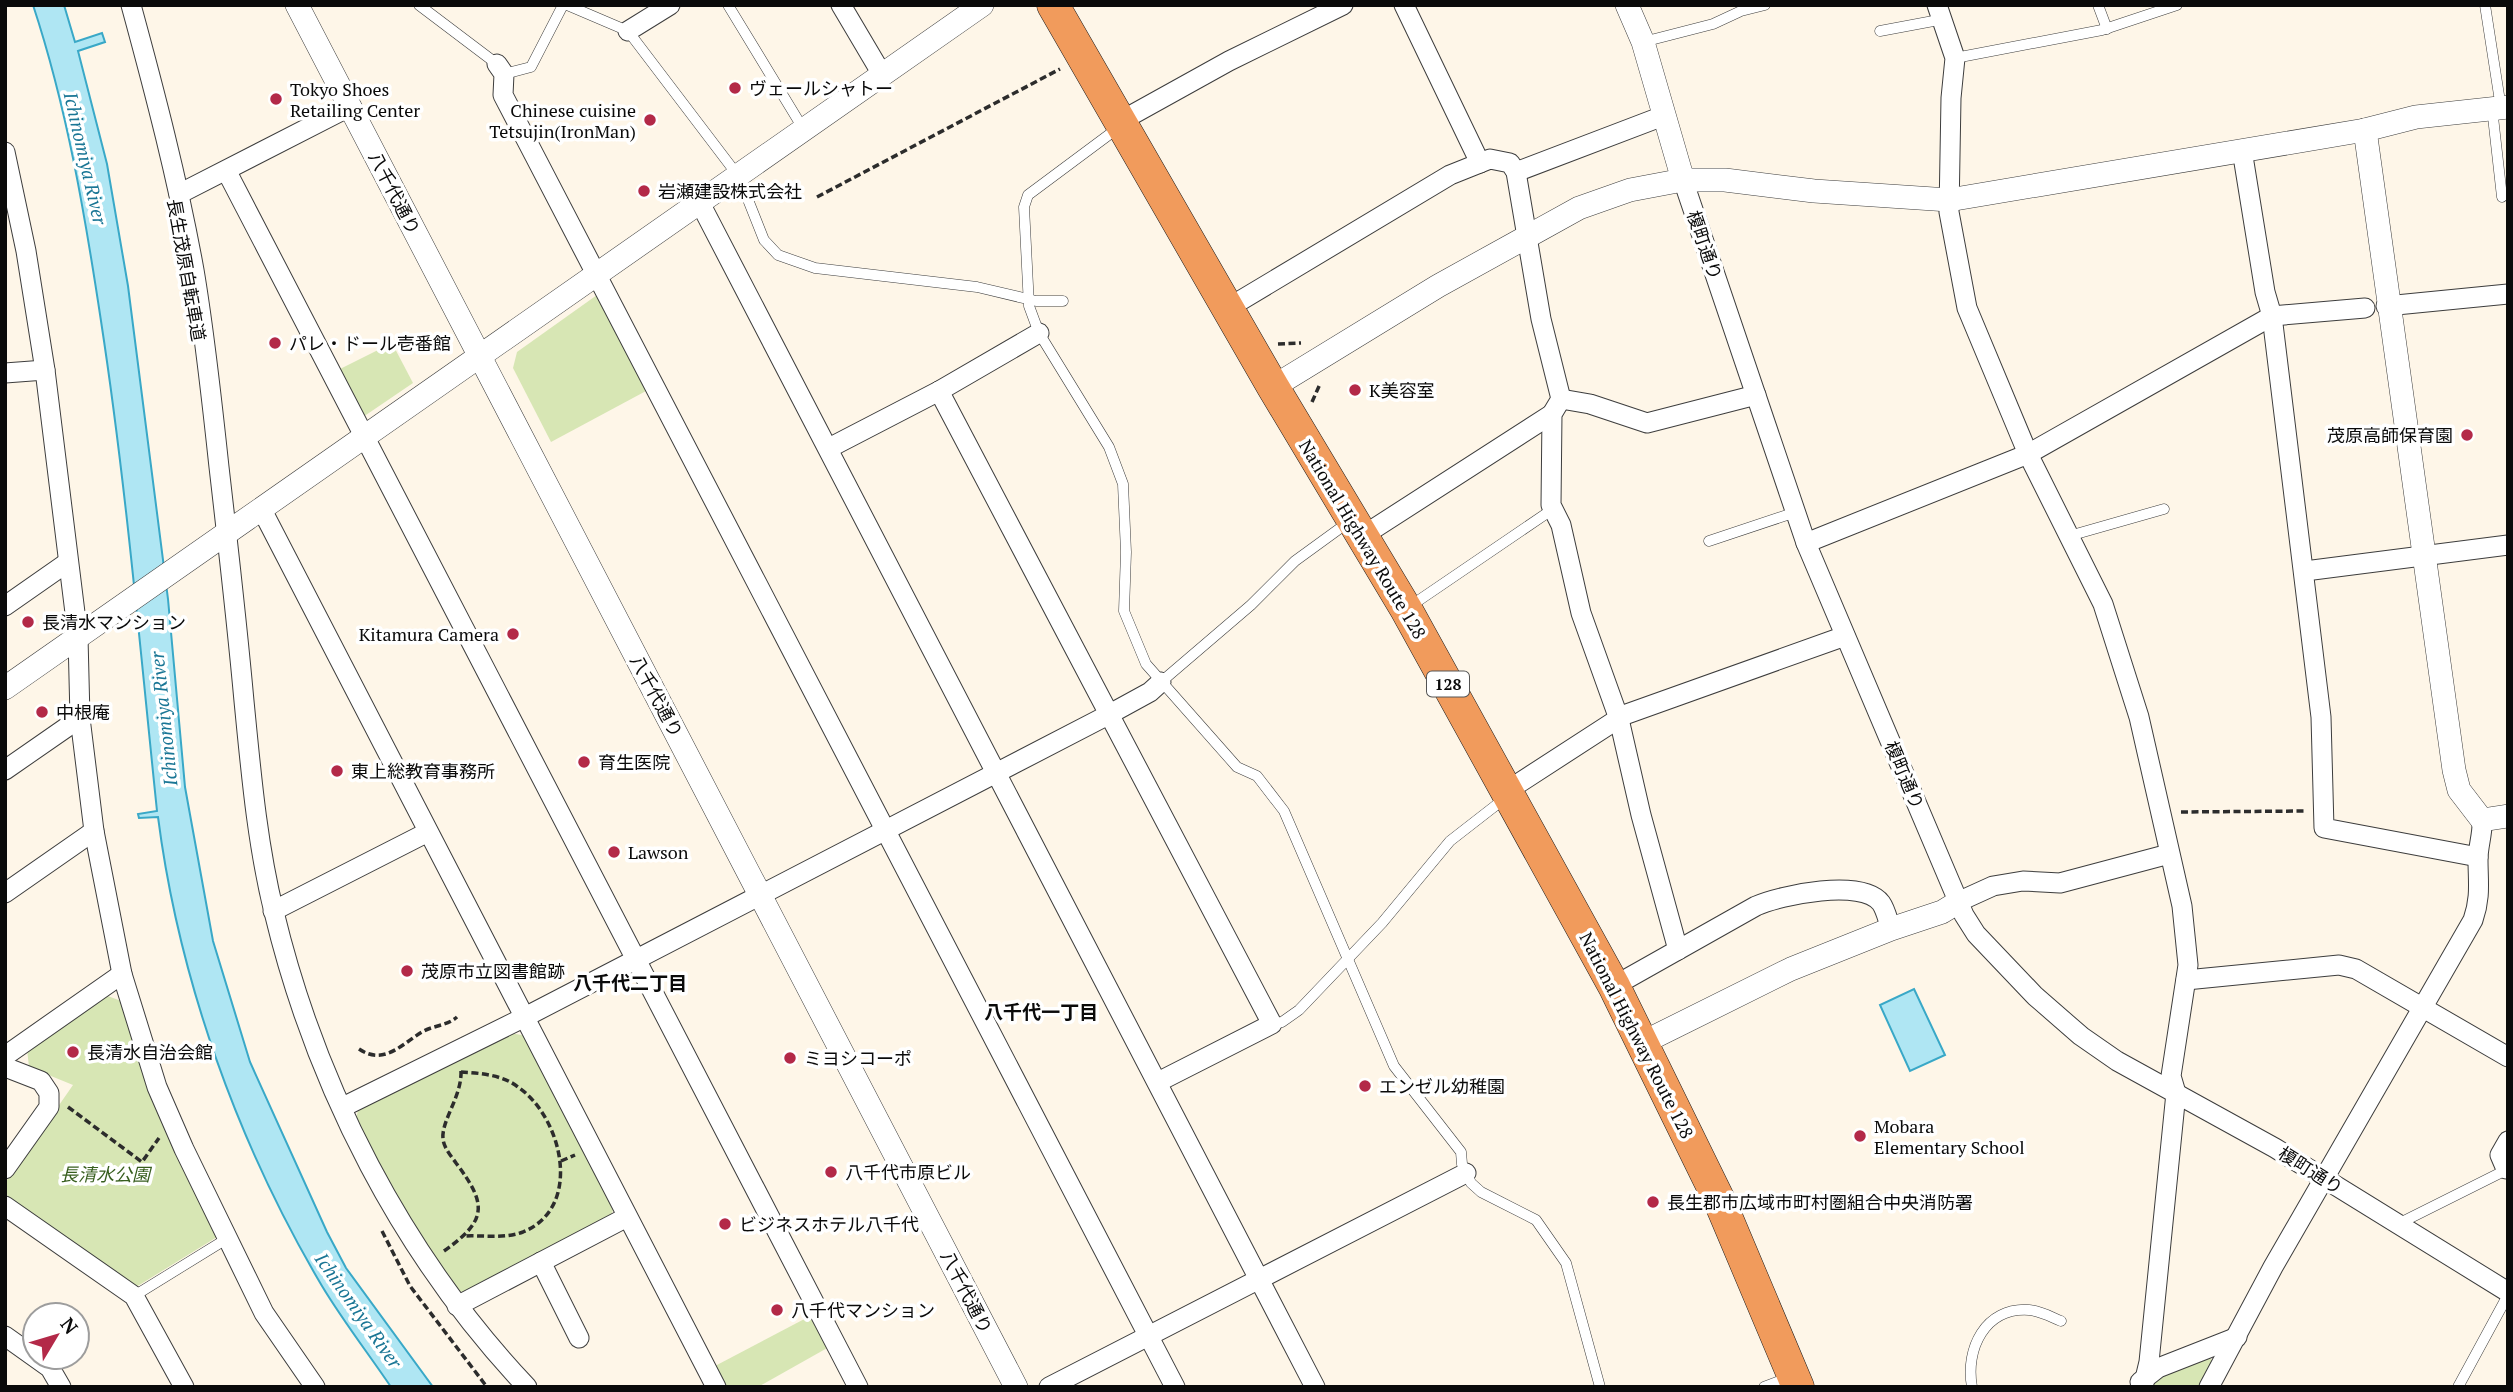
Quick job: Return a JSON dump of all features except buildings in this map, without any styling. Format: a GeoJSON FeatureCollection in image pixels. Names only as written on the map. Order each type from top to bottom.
{"type":"FeatureCollection","features":[{"type":"Feature","properties":{"kind":"highway","name":"National Highway Route 128"},"geometry":{"type":"LineString","coordinates":[[1053,5],[1273,387],[1406,610],[1614,986],[1644,1042],[1720,1202],[1796,1381]]}},
{"type":"Feature","properties":{"kind":"street"},"geometry":{"type":"LineString","coordinates":[[131,5],[179,194],[195,274],[219,539],[255,808],[274,911],[300,1004],[343,1107],[383,1189],[426,1263],[457,1306],[527,1387]]}},
{"type":"Feature","properties":{"kind":"street","name":"八千代通り"},"geometry":{"type":"LineString","coordinates":[[297,5],[1016,1387]]}},
{"type":"Feature","properties":{"kind":"street"},"geometry":{"type":"LineString","coordinates":[[628,31],[645,12],[670,5]]}},
{"type":"Feature","properties":{"kind":"street"},"geometry":{"type":"LineString","coordinates":[[841,5],[883,76]]}},
{"type":"Feature","properties":{"kind":"street"},"geometry":{"type":"LineString","coordinates":[[5,688],[982,5]]}},
{"type":"Feature","properties":{"kind":"street"},"geometry":{"type":"LineString","coordinates":[[1121,125],[1128,117],[1182,86],[1343,5]]}},
{"type":"Feature","properties":{"kind":"street"},"geometry":{"type":"LineString","coordinates":[[1404,5],[1480,163]]}},
{"type":"Feature","properties":{"kind":"street","name":"榎町通り"},"geometry":{"type":"LineString","coordinates":[[1627,5],[1643,42],[1663,116],[1806,543],[1976,934],[2058,1017],[2117,1061],[2400,1223],[2508,1293]]}},
{"type":"Feature","properties":{"kind":"street"},"geometry":{"type":"LineString","coordinates":[[1940,12],[1955,58],[1951,98],[1949,200],[1967,309],[2028,454],[2103,604],[2139,717],[2185,926],[2188,965],[2171,1076],[2176,1093],[2149,1362],[2140,1384]]}},
{"type":"Feature","properties":{"kind":"street"},"geometry":{"type":"LineString","coordinates":[[501,69],[503,95],[1175,1387]]}},
{"type":"Feature","properties":{"kind":"street"},"geometry":{"type":"LineString","coordinates":[[179,194],[227,172],[351,106]]}},
{"type":"Feature","properties":{"kind":"street"},"geometry":{"type":"LineString","coordinates":[[1273,387],[1438,286],[1603,198],[1684,180],[1725,180],[1814,191],[1949,200],[2365,130],[2416,117],[2500,108]]}},
{"type":"Feature","properties":{"kind":"street"},"geometry":{"type":"LineString","coordinates":[[1516,172],[1663,116]]}},
{"type":"Feature","properties":{"kind":"street"},"geometry":{"type":"LineString","coordinates":[[2209,1387],[2323,1178],[2424,1007],[2480,902],[2478,857],[2483,837],[2482,820],[2459,790],[2455,771],[2365,130]]}},
{"type":"Feature","properties":{"kind":"street"},"geometry":{"type":"LineString","coordinates":[[2242,150],[2265,292],[2273,316],[2305,571],[2321,717],[2324,828],[2478,857]]}},
{"type":"Feature","properties":{"kind":"street"},"geometry":{"type":"LineString","coordinates":[[5,152],[26,251],[45,370],[68,562],[86,632],[80,718],[94,831],[122,974],[157,1087],[172,1121],[274,1331],[315,1387]]}},
{"type":"Feature","properties":{"kind":"street"},"geometry":{"type":"LineString","coordinates":[[1228,308],[1450,175],[1480,163],[1501,159],[1510,163],[1516,172],[1525,238],[1556,406],[1550,495],[1561,525],[1581,613],[1619,719],[1641,815],[1678,950]]}},
{"type":"Feature","properties":{"kind":"street"},"geometry":{"type":"LineString","coordinates":[[227,172],[858,1387]]}},
{"type":"Feature","properties":{"kind":"street"},"geometry":{"type":"LineString","coordinates":[[700,204],[1315,1387]]}},
{"type":"Feature","properties":{"kind":"street"},"geometry":{"type":"LineString","coordinates":[[2388,306],[2508,294]]}},
{"type":"Feature","properties":{"kind":"street"},"geometry":{"type":"LineString","coordinates":[[1806,543],[2028,454],[2273,316],[2365,308]]}},
{"type":"Feature","properties":{"kind":"street"},"geometry":{"type":"LineString","coordinates":[[829,448],[939,391],[1039,333]]}},
{"type":"Feature","properties":{"kind":"street"},"geometry":{"type":"LineString","coordinates":[[5,373],[45,370]]}},
{"type":"Feature","properties":{"kind":"street"},"geometry":{"type":"LineString","coordinates":[[939,391],[1272,1024],[1158,1082]]}},
{"type":"Feature","properties":{"kind":"street"},"geometry":{"type":"LineString","coordinates":[[1356,529],[1556,406],[1590,404],[1647,423],[1756,395]]}},
{"type":"Feature","properties":{"kind":"street"},"geometry":{"type":"LineString","coordinates":[[262,510],[716,1387]]}},
{"type":"Feature","properties":{"kind":"street"},"geometry":{"type":"LineString","coordinates":[[2305,571],[2508,545]]}},
{"type":"Feature","properties":{"kind":"street"},"geometry":{"type":"LineString","coordinates":[[5,606],[68,562]]}},
{"type":"Feature","properties":{"kind":"street"},"geometry":{"type":"LineString","coordinates":[[1509,793],[1516,785],[1619,719],[1845,636]]}},
{"type":"Feature","properties":{"kind":"street"},"geometry":{"type":"LineString","coordinates":[[343,1107],[637,960],[1108,715],[1150,692],[1161,682]]}},
{"type":"Feature","properties":{"kind":"street"},"geometry":{"type":"LineString","coordinates":[[5,770],[80,718]]}},
{"type":"Feature","properties":{"kind":"street"},"geometry":{"type":"LineString","coordinates":[[2482,820],[2508,816]]}},
{"type":"Feature","properties":{"kind":"street"},"geometry":{"type":"LineString","coordinates":[[5,892],[94,831]]}},
{"type":"Feature","properties":{"kind":"street"},"geometry":{"type":"LineString","coordinates":[[274,911],[428,832]]}},
{"type":"Feature","properties":{"kind":"street"},"geometry":{"type":"LineString","coordinates":[[1644,1042],[1791,969],[1891,929],[1942,912],[1993,886],[2023,881],[2060,883],[2169,854]]}},
{"type":"Feature","properties":{"kind":"street"},"geometry":{"type":"LineString","coordinates":[[1614,986],[1777,896],[1798,892],[1869,893],[1881,903],[1891,929]]}},
{"type":"Feature","properties":{"kind":"street"},"geometry":{"type":"LineString","coordinates":[[2186,980],[2339,965],[2356,969],[2508,1057]]}},
{"type":"Feature","properties":{"kind":"street"},"geometry":{"type":"LineString","coordinates":[[5,1056],[122,974]]}},
{"type":"Feature","properties":{"kind":"street"},"geometry":{"type":"LineString","coordinates":[[5,1067],[41,1081],[49,1093],[49,1107],[5,1169]]}},
{"type":"Feature","properties":{"kind":"street"},"geometry":{"type":"LineString","coordinates":[[2507,1169],[2500,1155],[2508,1141]]}},
{"type":"Feature","properties":{"kind":"street"},"geometry":{"type":"LineString","coordinates":[[1049,1387],[1466,1173]]}},
{"type":"Feature","properties":{"kind":"street"},"geometry":{"type":"LineString","coordinates":[[5,1206],[134,1296],[184,1387]]}},
{"type":"Feature","properties":{"kind":"street"},"geometry":{"type":"LineString","coordinates":[[457,1306],[627,1217]]}},
{"type":"Feature","properties":{"kind":"street"},"geometry":{"type":"LineString","coordinates":[[541,1262],[579,1338]]}},
{"type":"Feature","properties":{"kind":"street"},"geometry":{"type":"LineString","coordinates":[[5,1336],[50,1368],[61,1387]]}},
{"type":"Feature","properties":{"kind":"street"},"geometry":{"type":"LineString","coordinates":[[2140,1384],[2158,1368],[2237,1337]]}},
{"type":"Feature","properties":{"kind":"lane"},"geometry":{"type":"LineString","coordinates":[[419,5],[501,69],[531,68],[565,5],[628,31],[739,177],[764,240],[778,255],[815,268],[977,287],[1063,302]]}},
{"type":"Feature","properties":{"kind":"lane"},"geometry":{"type":"LineString","coordinates":[[727,5],[804,131]]}},
{"type":"Feature","properties":{"kind":"lane"},"geometry":{"type":"LineString","coordinates":[[1643,42],[1713,24],[1741,11],[1765,5]]}},
{"type":"Feature","properties":{"kind":"lane"},"geometry":{"type":"LineString","coordinates":[[2098,5],[2107,29]]}},
{"type":"Feature","properties":{"kind":"lane"},"geometry":{"type":"LineString","coordinates":[[1955,58],[2107,29],[2177,5]]}},
{"type":"Feature","properties":{"kind":"lane"},"geometry":{"type":"LineString","coordinates":[[2485,5],[2500,108],[2502,197]]}},
{"type":"Feature","properties":{"kind":"lane"},"geometry":{"type":"LineString","coordinates":[[1880,31],[1940,12]]}},
{"type":"Feature","properties":{"kind":"lane"},"geometry":{"type":"LineString","coordinates":[[1121,125],[1028,195],[1024,207],[1028,298],[1039,333],[1109,447],[1122,484],[1126,552],[1124,611],[1146,664],[1237,767],[1257,776],[1284,811],[1394,1066],[1461,1152],[1466,1173],[1481,1192],[1536,1220],[1566,1264],[1600,1387]]}},
{"type":"Feature","properties":{"kind":"lane"},"geometry":{"type":"LineString","coordinates":[[1406,610],[1553,509]]}},
{"type":"Feature","properties":{"kind":"lane"},"geometry":{"type":"LineString","coordinates":[[2069,536],[2164,509]]}},
{"type":"Feature","properties":{"kind":"lane"},"geometry":{"type":"LineString","coordinates":[[1709,541],[1796,512]]}},
{"type":"Feature","properties":{"kind":"lane"},"geometry":{"type":"LineString","coordinates":[[1161,682],[1251,605],[1295,561],[1356,529]]}},
{"type":"Feature","properties":{"kind":"lane"},"geometry":{"type":"LineString","coordinates":[[1272,1024],[1282,1022],[1299,1010],[1382,923],[1450,841],[1502,802],[1509,793]]}},
{"type":"Feature","properties":{"kind":"lane"},"geometry":{"type":"LineString","coordinates":[[2400,1223],[2507,1169]]}},
{"type":"Feature","properties":{"kind":"lane"},"geometry":{"type":"LineString","coordinates":[[134,1296],[228,1238]]}},
{"type":"Feature","properties":{"kind":"lane"},"geometry":{"type":"LineString","coordinates":[[2458,1387],[2508,1293]]}},
{"type":"Feature","properties":{"kind":"lane"},"geometry":{"type":"LineString","coordinates":[[1972,1387],[1969,1373],[1972,1348],[1987,1326],[2015,1311],[2040,1312],[2061,1321]]}},
{"type":"Feature","properties":{"kind":"lane"},"geometry":{"type":"LineString","coordinates":[[1764,1387],[1796,1381]]}},
{"type":"Feature","properties":{"kind":"path"},"geometry":{"type":"LineString","coordinates":[[817,197],[1081,57]]}},
{"type":"Feature","properties":{"kind":"path"},"geometry":{"type":"LineString","coordinates":[[1272,341],[1289,345],[1307,342]]}},
{"type":"Feature","properties":{"kind":"path"},"geometry":{"type":"LineString","coordinates":[[1311,407],[1318,386],[1326,378]]}},
{"type":"Feature","properties":{"kind":"path"},"geometry":{"type":"LineString","coordinates":[[2161,812],[2322,811]]}},
{"type":"Feature","properties":{"kind":"path"},"geometry":{"type":"LineString","coordinates":[[359,1049],[372,1055],[388,1053],[403,1048],[423,1031],[446,1024],[457,1017]]}},
{"type":"Feature","properties":{"kind":"path"},"geometry":{"type":"LineString","coordinates":[[426,1263],[464,1236],[479,1214],[479,1196],[445,1148],[442,1138],[456,1104],[461,1072],[454,1053]]}},
{"type":"Feature","properties":{"kind":"path"},"geometry":{"type":"LineString","coordinates":[[461,1072],[503,1079],[526,1092],[548,1126],[562,1173],[553,1206],[535,1225],[516,1234],[482,1238],[464,1236]]}},
{"type":"Feature","properties":{"kind":"path"},"geometry":{"type":"LineString","coordinates":[[49,1093],[142,1162],[172,1121]]}},
{"type":"Feature","properties":{"kind":"green space"},"geometry":{"type":"Polygon","coordinates":[[[597,295],[646,391],[551,442],[513,368],[517,352],[597,295]]]}},
{"type":"Feature","properties":{"kind":"green space"},"geometry":{"type":"Polygon","coordinates":[[[392,343],[413,383],[363,417],[338,370],[392,343]]]}},
{"type":"Feature","properties":{"kind":"green space","name":"長清水公園"},"geometry":{"type":"Polygon","coordinates":[[[105,995],[124,1002],[217,1237],[136,1287],[8,1199],[5,1183],[73,1085],[29,1067],[27,1049],[105,995]]]}},
{"type":"Feature","properties":{"kind":"green space"},"geometry":{"type":"Polygon","coordinates":[[[510,1033],[527,1036],[615,1205],[609,1220],[469,1293],[451,1290],[355,1123],[359,1106],[510,1033]]]}},
{"type":"Feature","properties":{"kind":"green space"},"geometry":{"type":"Polygon","coordinates":[[[812,1315],[829,1347],[758,1387],[726,1387],[715,1366],[812,1315]]]}},
{"type":"Feature","properties":{"kind":"green space"},"geometry":{"type":"Polygon","coordinates":[[[2208,1355],[2213,1362],[2201,1387],[2151,1387],[2159,1375],[2208,1355]]]}},
{"type":"Feature","properties":{"kind":"water","name":"Ichinomiya River"},"geometry":{"type":"Polygon","coordinates":[[[33,5],[64,5],[75,42],[102,33],[105,42],[78,51],[107,164],[128,286],[168,599],[185,787],[213,941],[250,1062],[327,1232],[346,1268],[433,1387],[391,1387],[330,1299],[292,1232],[264,1176],[216,1059],[181,939],[158,817],[139,818],[138,814],[157,811],[118,443],[95,281],[74,162],[56,83],[33,5]]]}},
{"type":"Feature","properties":{"kind":"water"},"geometry":{"type":"Polygon","coordinates":[[[1914,989],[1945,1055],[1910,1071],[1880,1005],[1914,989]]]}},
{"type":"Feature","properties":{"kind":"place","name":"ヴェールシャトー"},"geometry":{"type":"Point","coordinates":[735,88]}},
{"type":"Feature","properties":{"kind":"place","name":"Tokyo Shoes Retailing Center"},"geometry":{"type":"Point","coordinates":[276,99]}},
{"type":"Feature","properties":{"kind":"place","name":"Chinese cuisine Tetsujin(IronMan)"},"geometry":{"type":"Point","coordinates":[650,120]}},
{"type":"Feature","properties":{"kind":"place","name":"岩瀬建設株式会社"},"geometry":{"type":"Point","coordinates":[644,191]}},
{"type":"Feature","properties":{"kind":"place","name":"パレ・ドール壱番館"},"geometry":{"type":"Point","coordinates":[275,343]}},
{"type":"Feature","properties":{"kind":"place","name":"K美容室"},"geometry":{"type":"Point","coordinates":[1355,390]}},
{"type":"Feature","properties":{"kind":"place","name":"茂原高師保育園"},"geometry":{"type":"Point","coordinates":[2467,435]}},
{"type":"Feature","properties":{"kind":"place","name":"長清水マンション"},"geometry":{"type":"Point","coordinates":[28,622]}},
{"type":"Feature","properties":{"kind":"place","name":"Kitamura Camera"},"geometry":{"type":"Point","coordinates":[513,634]}},
{"type":"Feature","properties":{"kind":"place","name":"中根庵"},"geometry":{"type":"Point","coordinates":[42,712]}},
{"type":"Feature","properties":{"kind":"place","name":"育生医院"},"geometry":{"type":"Point","coordinates":[584,762]}},
{"type":"Feature","properties":{"kind":"place","name":"東上総教育事務所"},"geometry":{"type":"Point","coordinates":[337,771]}},
{"type":"Feature","properties":{"kind":"place","name":"Lawson"},"geometry":{"type":"Point","coordinates":[614,852]}},
{"type":"Feature","properties":{"kind":"place","name":"茂原市立図書館跡"},"geometry":{"type":"Point","coordinates":[407,971]}},
{"type":"Feature","properties":{"kind":"place","name":"長清水自治会館"},"geometry":{"type":"Point","coordinates":[73,1052]}},
{"type":"Feature","properties":{"kind":"place","name":"ミヨシコーポ"},"geometry":{"type":"Point","coordinates":[790,1058]}},
{"type":"Feature","properties":{"kind":"place","name":"エンゼル幼稚園"},"geometry":{"type":"Point","coordinates":[1365,1086]}},
{"type":"Feature","properties":{"kind":"place","name":"Mobara Elementary School"},"geometry":{"type":"Point","coordinates":[1860,1136]}},
{"type":"Feature","properties":{"kind":"place","name":"八千代市原ビル"},"geometry":{"type":"Point","coordinates":[831,1172]}},
{"type":"Feature","properties":{"kind":"place","name":"長生郡市広域市町村圏組合中央消防署"},"geometry":{"type":"Point","coordinates":[1653,1202]}},
{"type":"Feature","properties":{"kind":"place","name":"ビジネスホテル八千代"},"geometry":{"type":"Point","coordinates":[725,1224]}},
{"type":"Feature","properties":{"kind":"place","name":"八千代マンション"},"geometry":{"type":"Point","coordinates":[777,1310]}},
{"type":"Feature","properties":{"kind":"district","name":"八千代二丁目"},"geometry":{"type":"Point","coordinates":[630,982]}},
{"type":"Feature","properties":{"kind":"district","name":"八千代一丁目"},"geometry":{"type":"Point","coordinates":[1041,1011]}}]}
